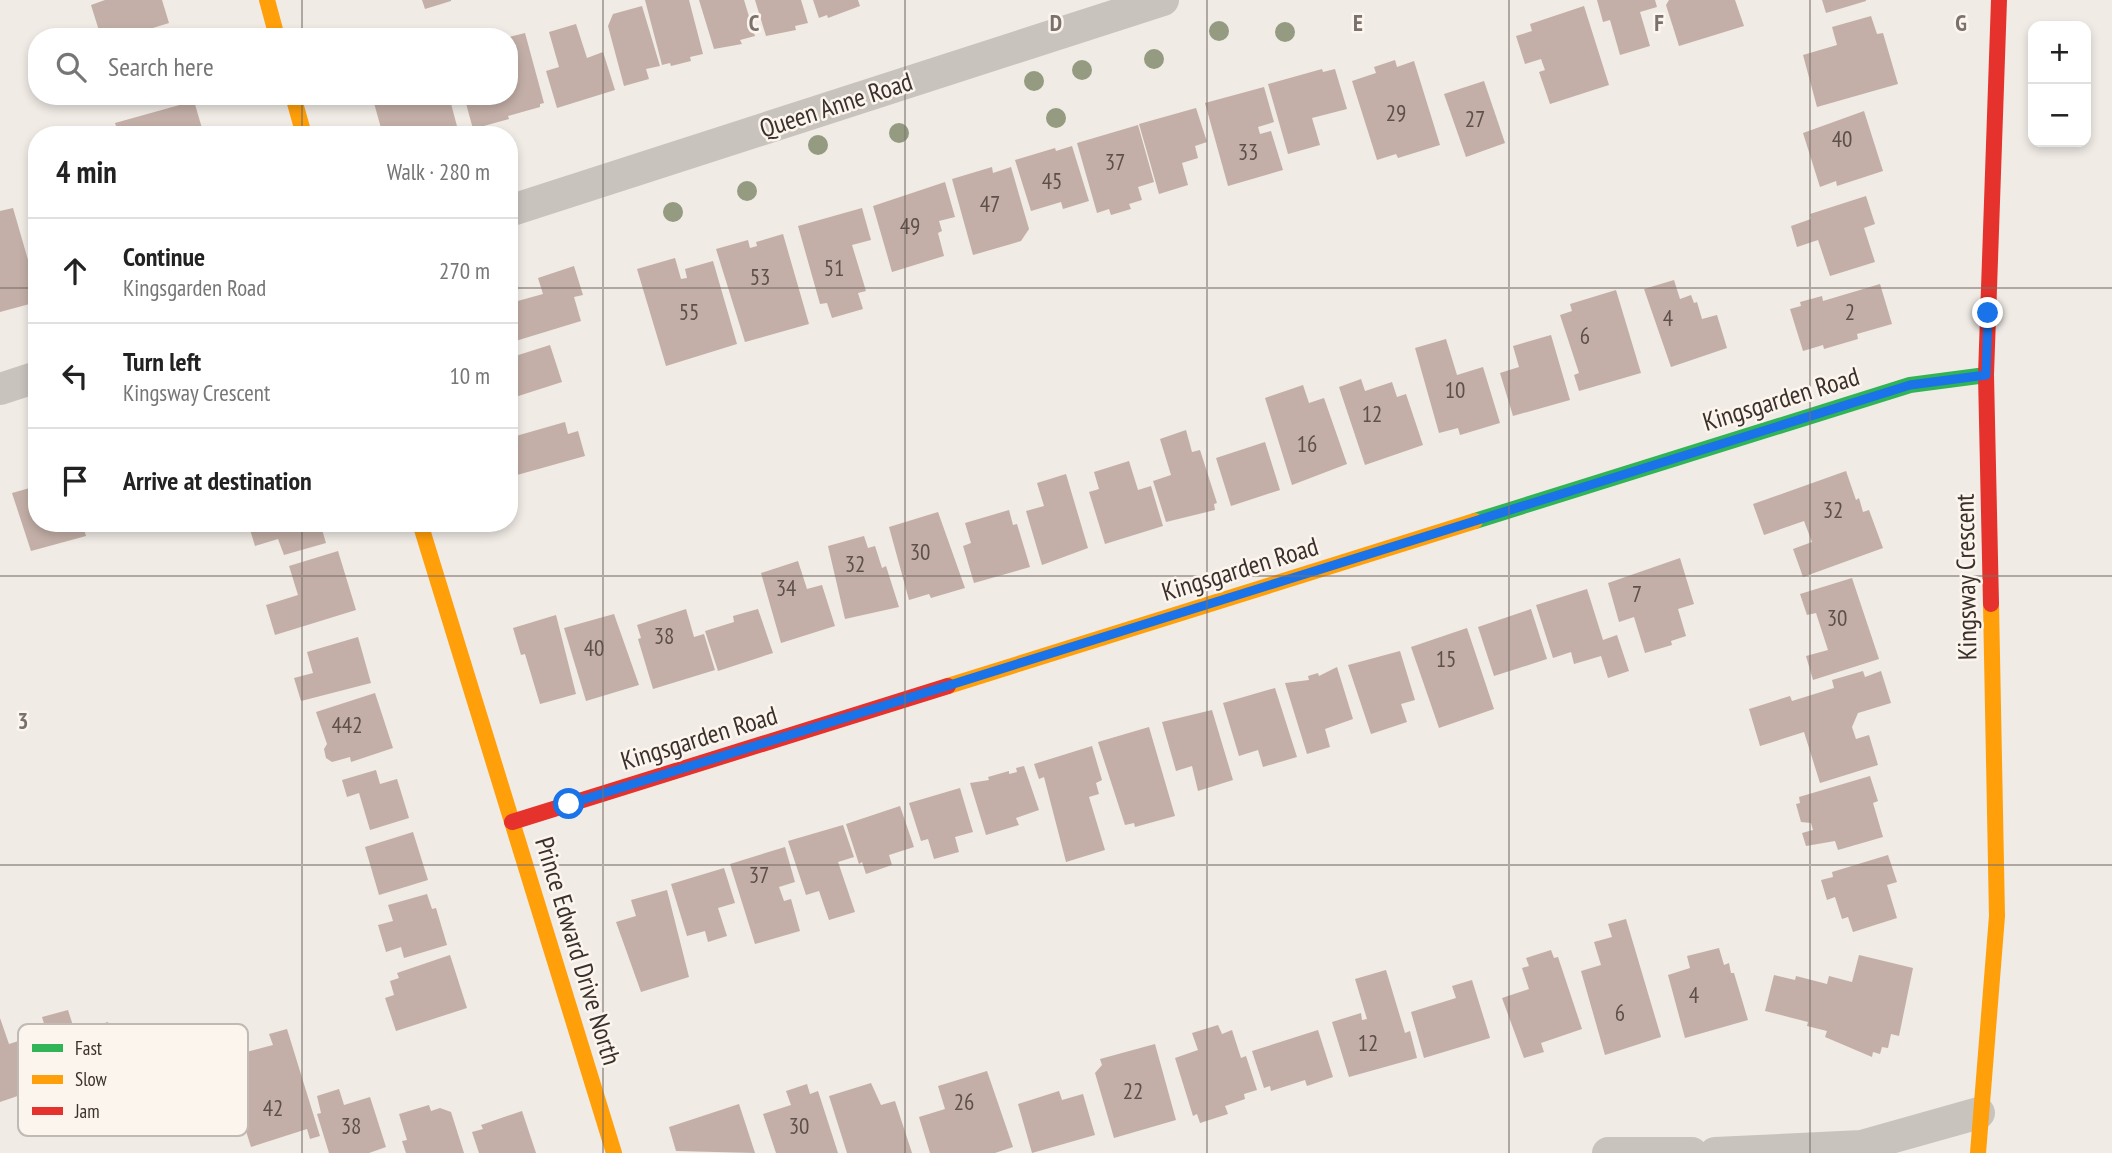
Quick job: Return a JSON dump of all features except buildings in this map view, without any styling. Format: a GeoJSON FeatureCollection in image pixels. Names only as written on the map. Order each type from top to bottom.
{"type":"FeatureCollection","features":[{"type":"Feature","properties":{"kind":"street"},"geometry":{"type":"LineString","coordinates":[[267,0],[275,28]]}},
{"type":"Feature","properties":{"kind":"street","name":"Queen Anne Road"},"geometry":{"type":"LineString","coordinates":[[518,208],[1163,0]]}},
{"type":"Feature","properties":{"kind":"street","name":"Kingsway Crescent"},"geometry":{"type":"LineString","coordinates":[[1978,1153],[1979,1113],[1997,916],[1986,375],[1999,0]]}},
{"type":"Feature","properties":{"kind":"street"},"geometry":{"type":"LineString","coordinates":[[296,105],[301,126]]}},
{"type":"Feature","properties":{"kind":"street","name":"Kingsgarden Road"},"geometry":{"type":"LineString","coordinates":[[512,822],[1910,385],[1986,375]]}},
{"type":"Feature","properties":{"kind":"street"},"geometry":{"type":"LineString","coordinates":[[0,389],[28,380]]}},
{"type":"Feature","properties":{"kind":"street","name":"Prince Edward Drive North"},"geometry":{"type":"LineString","coordinates":[[423,532],[614,1153]]}},
{"type":"Feature","properties":{"kind":"street"},"geometry":{"type":"LineString","coordinates":[[1715,1153],[1870,1149],[1979,1113]]}},
{"type":"Feature","properties":{"kind":"street"},"geometry":{"type":"LineString","coordinates":[[1608,1153],[1692,1153]]}},
{"type":"Feature","properties":{"kind":"traffic: fast"},"geometry":{"type":"LineString","coordinates":[[1475,521],[1910,385],[1986,375]]}},
{"type":"Feature","properties":{"kind":"traffic: slow"},"geometry":{"type":"LineString","coordinates":[[267,0],[275,28]]}},
{"type":"Feature","properties":{"kind":"traffic: slow"},"geometry":{"type":"LineString","coordinates":[[296,105],[301,126]]}},
{"type":"Feature","properties":{"kind":"traffic: slow"},"geometry":{"type":"LineString","coordinates":[[948,686],[1475,521]]}},
{"type":"Feature","properties":{"kind":"traffic: slow"},"geometry":{"type":"LineString","coordinates":[[423,532],[614,1153]]}},
{"type":"Feature","properties":{"kind":"traffic: slow"},"geometry":{"type":"LineString","coordinates":[[1978,1153],[1997,916],[1991,604]]}},
{"type":"Feature","properties":{"kind":"traffic: jam"},"geometry":{"type":"LineString","coordinates":[[1991,604],[1986,375],[1999,0]]}},
{"type":"Feature","properties":{"kind":"traffic: jam"},"geometry":{"type":"LineString","coordinates":[[512,822],[948,686]]}},
{"type":"Feature","properties":{"kind":"route"},"geometry":{"type":"LineString","coordinates":[[569,804],[1910,385],[1986,375],[1988,313]]}}]}
